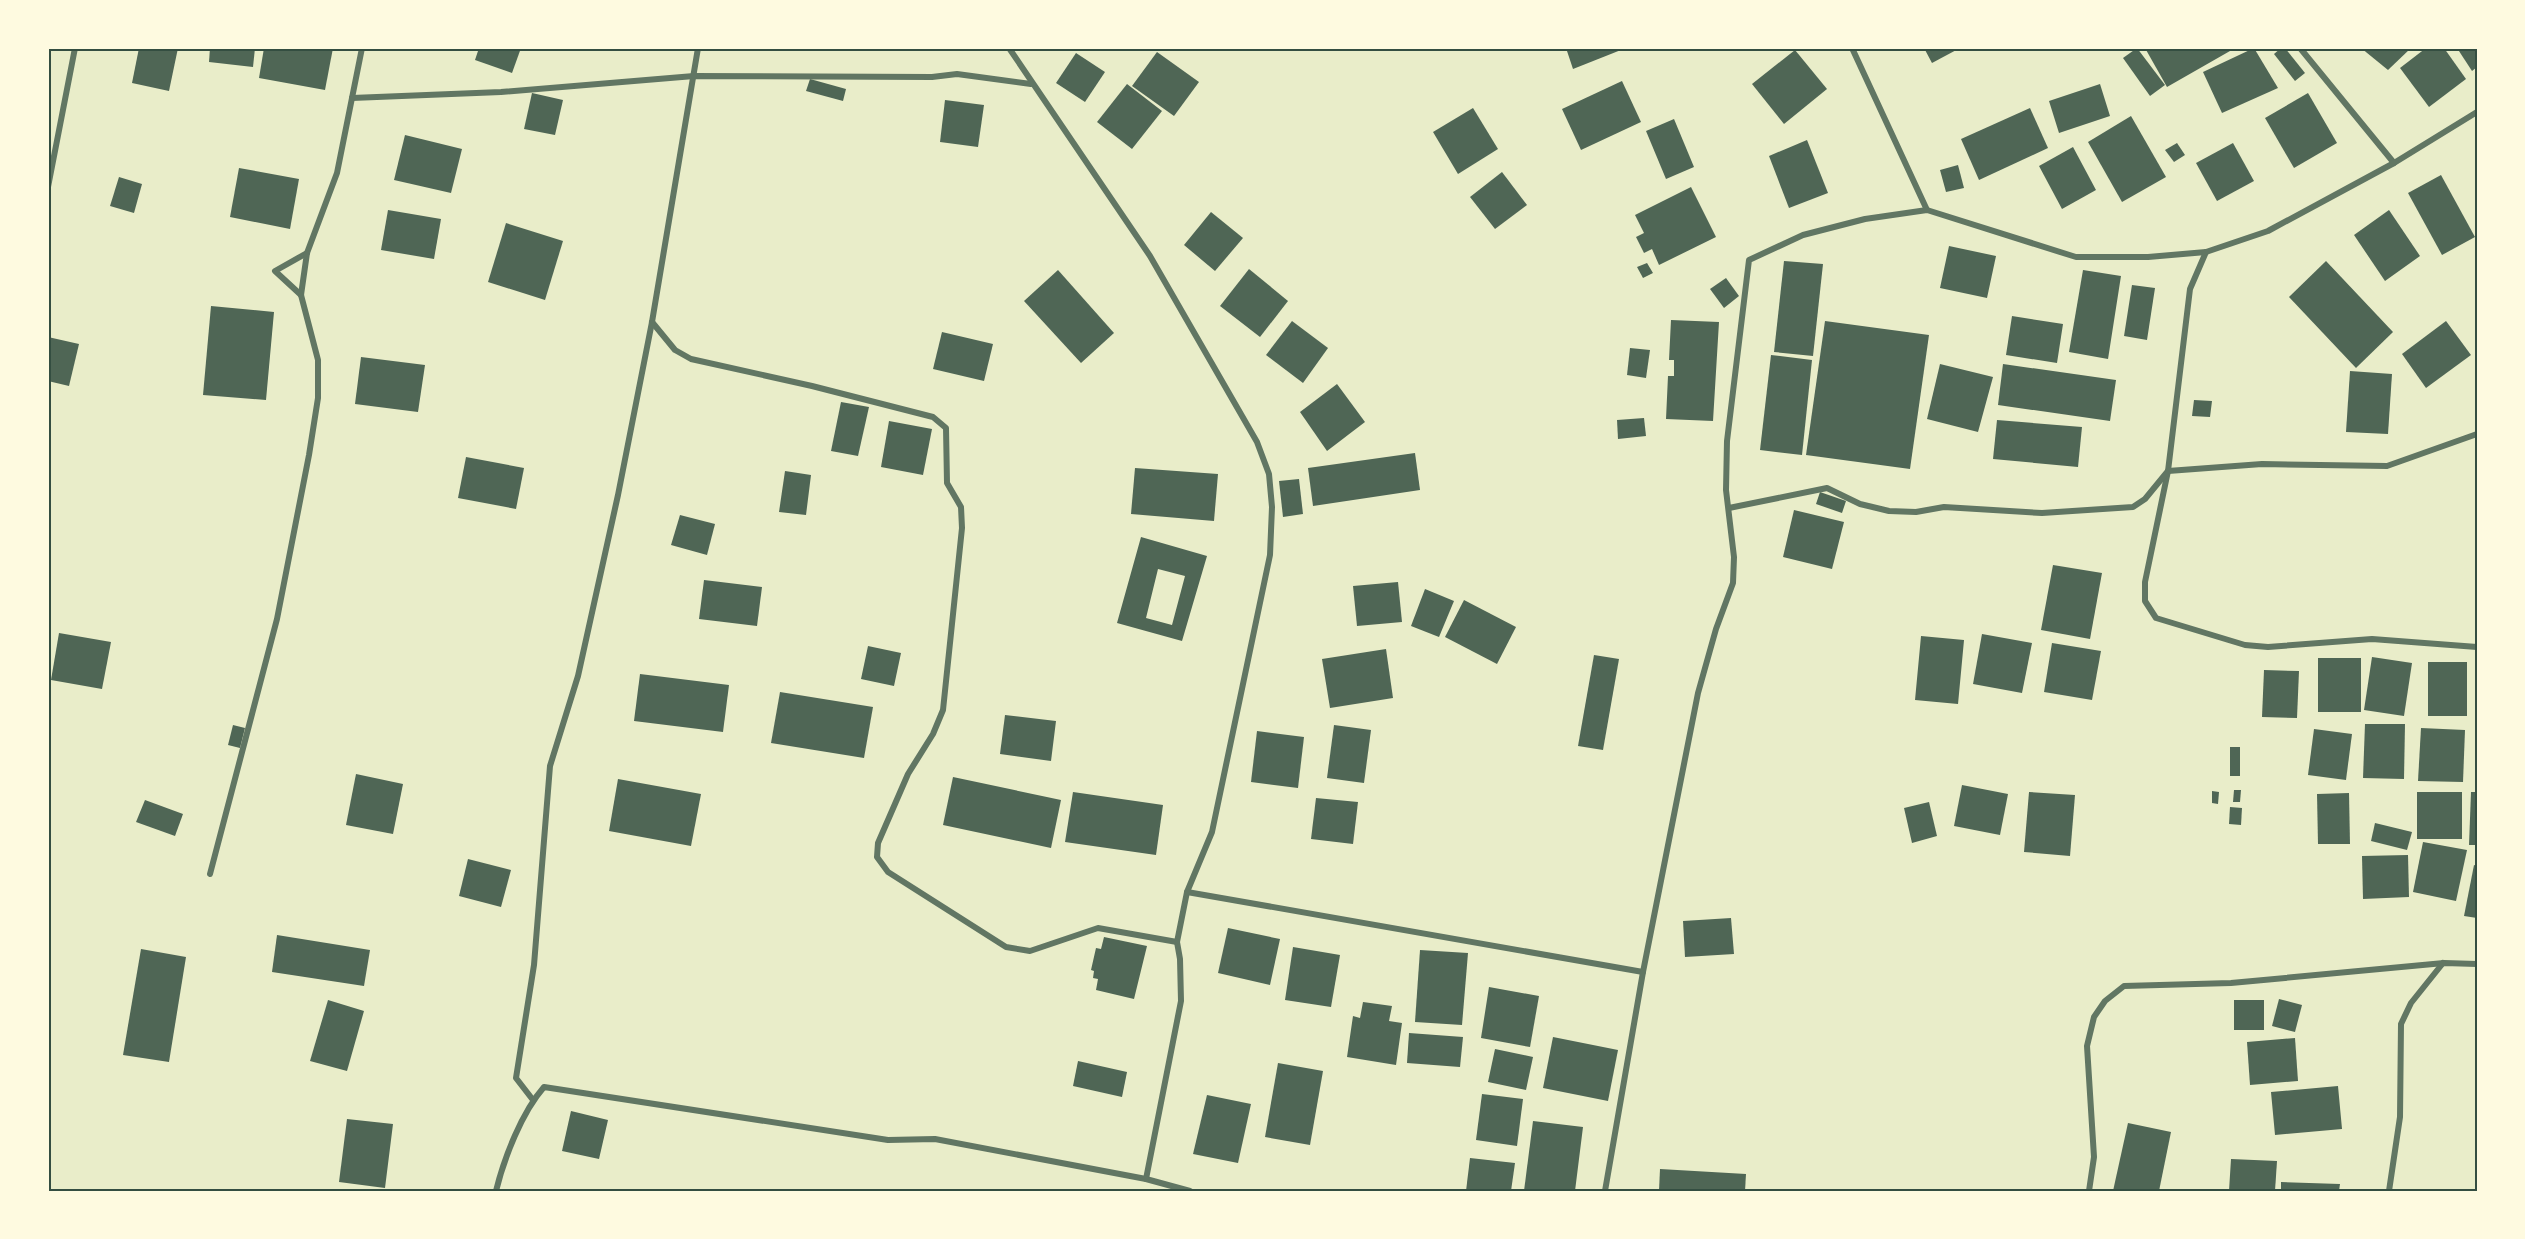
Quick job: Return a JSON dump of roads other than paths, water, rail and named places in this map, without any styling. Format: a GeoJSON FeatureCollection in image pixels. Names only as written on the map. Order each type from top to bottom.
{"type":"FeatureCollection","features":[{"type":"Feature","properties":{"kind":"street"},"geometry":{"type":"LineString","coordinates":[[48,187],[75,48]]}},
{"type":"Feature","properties":{"kind":"street"},"geometry":{"type":"LineString","coordinates":[[210,874],[277,619],[309,455],[318,398],[318,360],[301,295],[307,253],[337,172],[362,48]]}},
{"type":"Feature","properties":{"kind":"street"},"geometry":{"type":"LineString","coordinates":[[533,1100],[516,1078],[534,965],[550,766],[578,676],[652,322],[698,48]]}},
{"type":"Feature","properties":{"kind":"street"},"geometry":{"type":"LineString","coordinates":[[1009,48],[1031,84],[1150,256],[1257,442],[1269,474],[1272,507],[1270,555],[1212,832],[1187,892],[1177,942],[1180,959],[1180,1001],[1146,1179]]}},
{"type":"Feature","properties":{"kind":"street"},"geometry":{"type":"LineString","coordinates":[[1852,48],[1927,210]]}},
{"type":"Feature","properties":{"kind":"street"},"geometry":{"type":"LineString","coordinates":[[2300,48],[2394,163]]}},
{"type":"Feature","properties":{"kind":"street"},"geometry":{"type":"LineString","coordinates":[[352,98],[501,92],[694,76],[932,77],[957,74],[1031,84]]}},
{"type":"Feature","properties":{"kind":"street"},"geometry":{"type":"LineString","coordinates":[[1605,1191],[1643,972],[1698,693],[1716,629],[1733,583],[1734,557],[1726,490],[1727,441],[1749,260],[1803,235],[1865,219],[1927,210],[2076,257],[2148,257],[2206,252],[2268,231],[2394,163],[2477,112]]}},
{"type":"Feature","properties":{"kind":"street"},"geometry":{"type":"LineString","coordinates":[[2206,252],[2190,289],[2168,471],[2145,582],[2145,601],[2156,618],[2245,645],[2268,647],[2372,639],[2477,647]]}},
{"type":"Feature","properties":{"kind":"street"},"geometry":{"type":"LineString","coordinates":[[301,295],[275,271],[307,253]]}},
{"type":"Feature","properties":{"kind":"street"},"geometry":{"type":"LineString","coordinates":[[652,322],[675,350],[691,359],[812,386],[933,417],[946,428],[947,483],[961,507],[962,528],[948,679],[943,710],[908,774],[878,843],[878,857],[888,872],[1006,947],[1030,951],[1098,927],[1177,942]]}},
{"type":"Feature","properties":{"kind":"street"},"geometry":{"type":"LineString","coordinates":[[1729,508],[1827,488],[1860,504],[1889,511],[1916,512],[1944,507],[2042,513],[2133,507],[2145,500],[2168,471],[2262,464],[2387,466],[2477,434]]}},
{"type":"Feature","properties":{"kind":"street"},"geometry":{"type":"LineString","coordinates":[[1187,892],[1643,972]]}},
{"type":"Feature","properties":{"kind":"street"},"geometry":{"type":"LineString","coordinates":[[2089,1191],[2094,1157],[2087,1046],[2094,1017],[2105,1001],[2124,986],[2231,983],[2444,963],[2477,964]]}},
{"type":"Feature","properties":{"kind":"street"},"geometry":{"type":"LineString","coordinates":[[2389,1191],[2400,1117],[2400,1024],[2411,1003],[2444,963]]}},
{"type":"Feature","properties":{"kind":"street"},"geometry":{"type":"LineString","coordinates":[[496,1191],[501,1171],[533,1100],[544,1088],[888,1140],[935,1139],[1146,1179],[1190,1191]]}}]}
